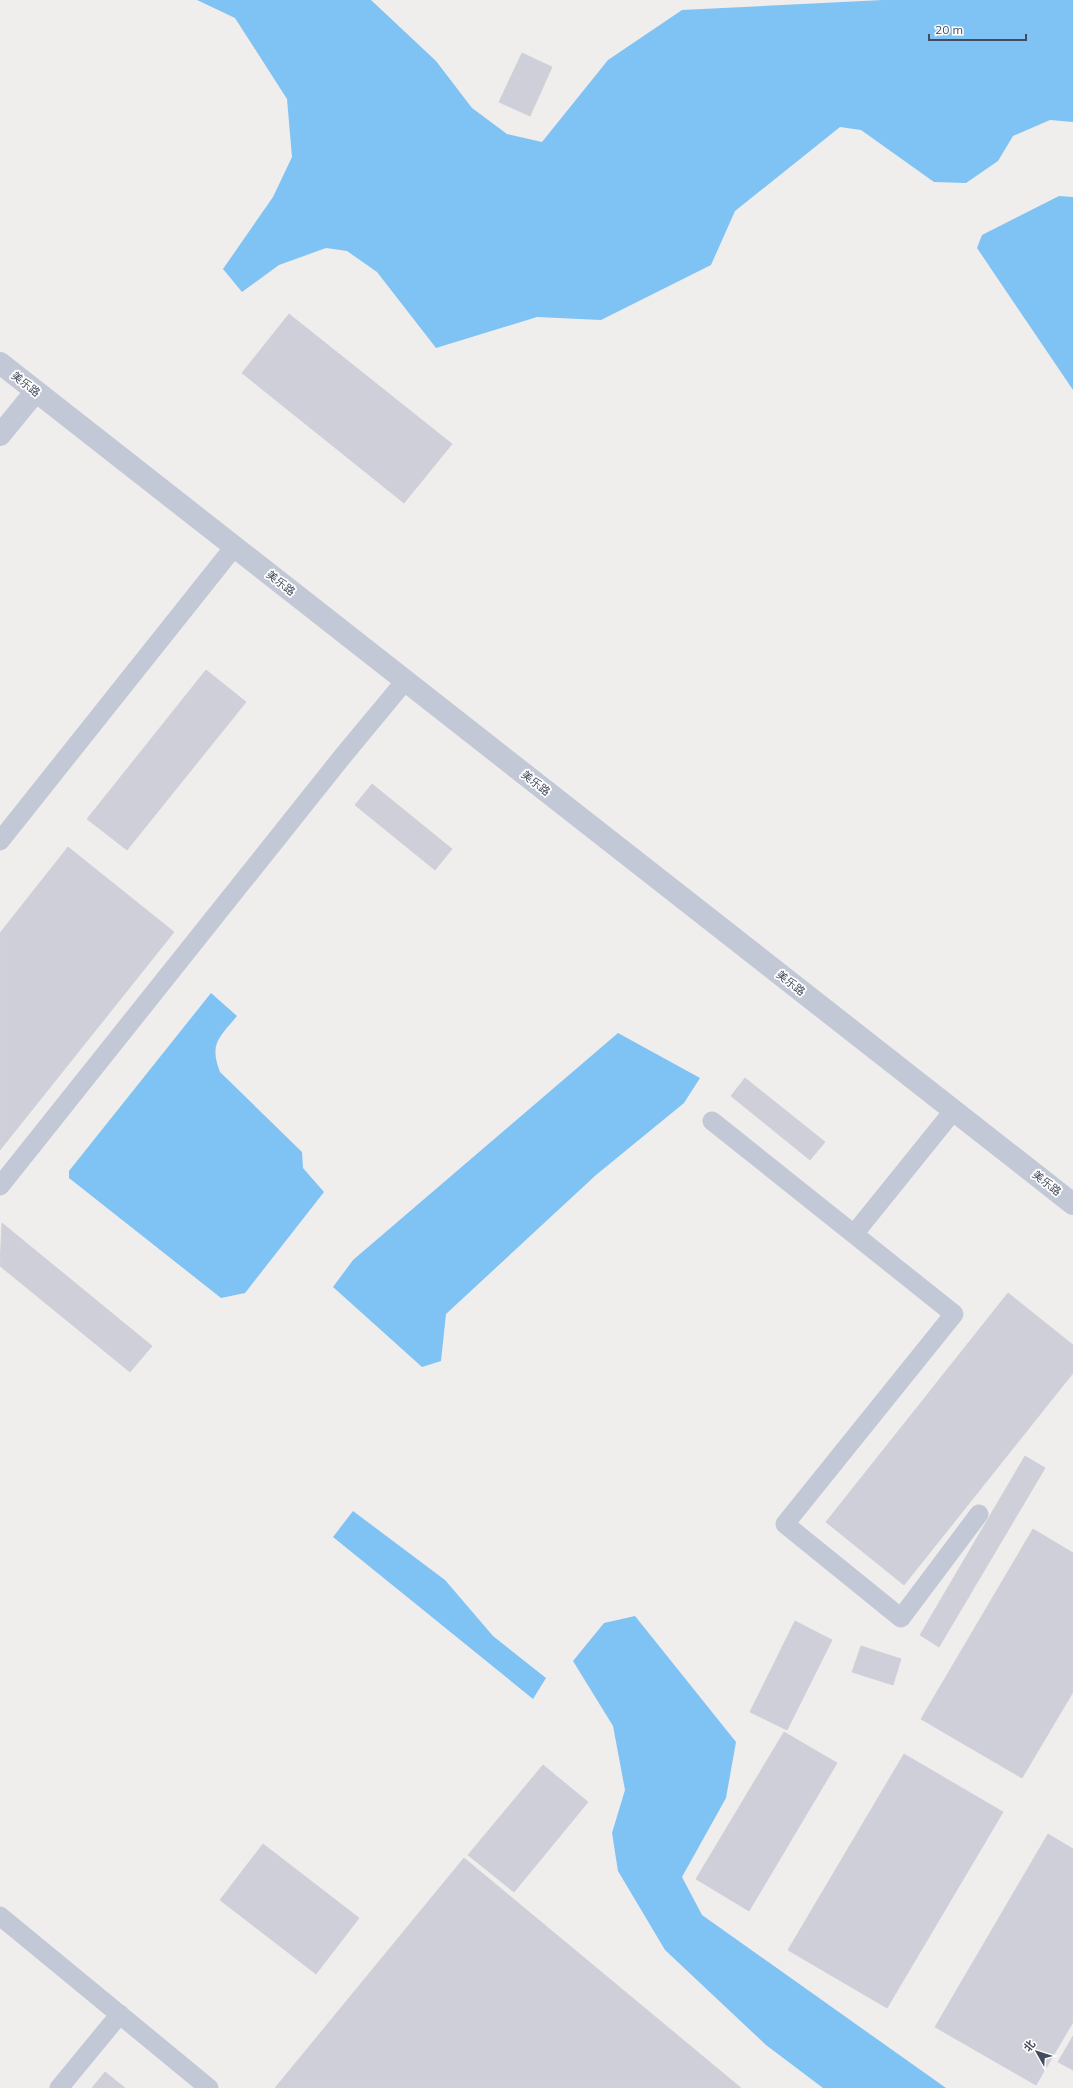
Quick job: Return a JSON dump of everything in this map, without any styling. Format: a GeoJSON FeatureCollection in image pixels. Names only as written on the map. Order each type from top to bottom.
{"type":"FeatureCollection","features":[{"type":"Feature","properties":{"kind":"street","name":"美乐路"},"geometry":{"type":"LineString","coordinates":[[0,363],[1073,1204]]}},
{"type":"Feature","properties":{"kind":"street"},"geometry":{"type":"LineString","coordinates":[[0,434],[36,391]]}},
{"type":"Feature","properties":{"kind":"lane"},"geometry":{"type":"LineString","coordinates":[[0,841],[234,546]]}},
{"type":"Feature","properties":{"kind":"lane"},"geometry":{"type":"LineString","coordinates":[[0,1186],[405,681]]}},
{"type":"Feature","properties":{"kind":"lane"},"geometry":{"type":"LineString","coordinates":[[854,1234],[954,1110]]}},
{"type":"Feature","properties":{"kind":"lane"},"geometry":{"type":"LineString","coordinates":[[712,1121],[954,1314],[785,1524],[901,1618],[979,1514]]}},
{"type":"Feature","properties":{"kind":"lane"},"geometry":{"type":"LineString","coordinates":[[0,1916],[209,2088]]}},
{"type":"Feature","properties":{"kind":"lane"},"geometry":{"type":"LineString","coordinates":[[59,2088],[120,2014]]}},
{"type":"Feature","properties":{"kind":"water"},"geometry":{"type":"Polygon","coordinates":[[[197,0],[371,0],[436,61],[472,108],[507,134],[542,142],[608,60],[682,10],[883,0],[1073,0],[1073,122],[1050,120],[1013,136],[998,161],[966,183],[934,182],[861,130],[840,127],[735,211],[711,265],[601,320],[537,317],[436,348],[377,272],[347,251],[326,248],[279,265],[242,292],[223,269],[273,197],[292,157],[287,99],[235,18],[197,0]]]}},
{"type":"Feature","properties":{"kind":"water"},"geometry":{"type":"Polygon","coordinates":[[[1059,196],[1073,197],[1073,390],[977,248],[982,235],[1059,196]]]}},
{"type":"Feature","properties":{"kind":"water"},"geometry":{"type":"Polygon","coordinates":[[[211,993],[237,1016],[221,1036],[216,1047],[215,1054],[220,1072],[302,1152],[303,1168],[324,1192],[245,1293],[221,1298],[69,1178],[69,1171],[211,993]]]}},
{"type":"Feature","properties":{"kind":"water"},"geometry":{"type":"Polygon","coordinates":[[[618,1033],[700,1078],[684,1103],[596,1175],[446,1314],[441,1361],[422,1367],[333,1287],[353,1260],[618,1033]]]}},
{"type":"Feature","properties":{"kind":"water"},"geometry":{"type":"Polygon","coordinates":[[[353,1511],[445,1580],[493,1636],[546,1678],[533,1699],[333,1537],[353,1511]]]}},
{"type":"Feature","properties":{"kind":"water"},"geometry":{"type":"Polygon","coordinates":[[[635,1616],[736,1742],[726,1798],[682,1877],[702,1915],[946,2088],[823,2088],[766,2045],[665,1950],[618,1871],[612,1833],[625,1790],[613,1726],[573,1661],[604,1623],[635,1616]]]}},
{"type":"Feature","properties":{"kind":"building"},"geometry":{"type":"Polygon","coordinates":[[[522,53],[552,67],[530,116],[499,102],[522,53]]]}},
{"type":"Feature","properties":{"kind":"building"},"geometry":{"type":"Polygon","coordinates":[[[289,314],[452,444],[404,503],[242,373],[289,314]]]}},
{"type":"Feature","properties":{"kind":"building"},"geometry":{"type":"Polygon","coordinates":[[[206,670],[246,702],[127,850],[87,819],[206,670]]]}},
{"type":"Feature","properties":{"kind":"building"},"geometry":{"type":"Polygon","coordinates":[[[372,784],[452,849],[435,870],[355,805],[372,784]]]}},
{"type":"Feature","properties":{"kind":"building"},"geometry":{"type":"Polygon","coordinates":[[[68,847],[174,932],[0,1150],[0,933],[68,847]]]}},
{"type":"Feature","properties":{"kind":"building"},"geometry":{"type":"Polygon","coordinates":[[[745,1078],[825,1142],[810,1160],[731,1096],[745,1078]]]}},
{"type":"Feature","properties":{"kind":"building"},"geometry":{"type":"Polygon","coordinates":[[[2,1223],[152,1346],[130,1372],[0,1266],[2,1223]]]}},
{"type":"Feature","properties":{"kind":"building"},"geometry":{"type":"Polygon","coordinates":[[[1008,1293],[1073,1345],[1073,1373],[904,1585],[826,1522],[1008,1293]]]}},
{"type":"Feature","properties":{"kind":"building"},"geometry":{"type":"Polygon","coordinates":[[[1025,1456],[1045,1468],[939,1647],[920,1635],[1025,1456]]]}},
{"type":"Feature","properties":{"kind":"building"},"geometry":{"type":"Polygon","coordinates":[[[1033,1529],[1073,1553],[1073,1692],[1022,1778],[921,1719],[1033,1529]]]}},
{"type":"Feature","properties":{"kind":"building"},"geometry":{"type":"Polygon","coordinates":[[[795,1621],[832,1640],[787,1730],[750,1712],[795,1621]]]}},
{"type":"Feature","properties":{"kind":"building"},"geometry":{"type":"Polygon","coordinates":[[[861,1646],[901,1659],[893,1685],[852,1672],[861,1646]]]}},
{"type":"Feature","properties":{"kind":"building"},"geometry":{"type":"Polygon","coordinates":[[[784,1732],[837,1763],[749,1911],[696,1879],[784,1732]]]}},
{"type":"Feature","properties":{"kind":"building"},"geometry":{"type":"Polygon","coordinates":[[[904,1754],[1003,1812],[887,2008],[788,1950],[904,1754]]]}},
{"type":"Feature","properties":{"kind":"building"},"geometry":{"type":"Polygon","coordinates":[[[543,1765],[588,1802],[514,1892],[468,1855],[543,1765]]]}},
{"type":"Feature","properties":{"kind":"building"},"geometry":{"type":"Polygon","coordinates":[[[1048,1834],[1073,1849],[1073,2022],[1036,2085],[935,2027],[1048,1834]]]}},
{"type":"Feature","properties":{"kind":"building"},"geometry":{"type":"Polygon","coordinates":[[[263,1844],[359,1918],[316,1974],[220,1900],[263,1844]]]}},
{"type":"Feature","properties":{"kind":"building"},"geometry":{"type":"Polygon","coordinates":[[[464,1858],[741,2088],[275,2088],[464,1858]]]}},
{"type":"Feature","properties":{"kind":"building"},"geometry":{"type":"Polygon","coordinates":[[[1073,2036],[1073,2070],[1058,2062],[1073,2036]]]}},
{"type":"Feature","properties":{"kind":"building"},"geometry":{"type":"Polygon","coordinates":[[[105,2072],[125,2088],[92,2088],[105,2072]]]}}]}
